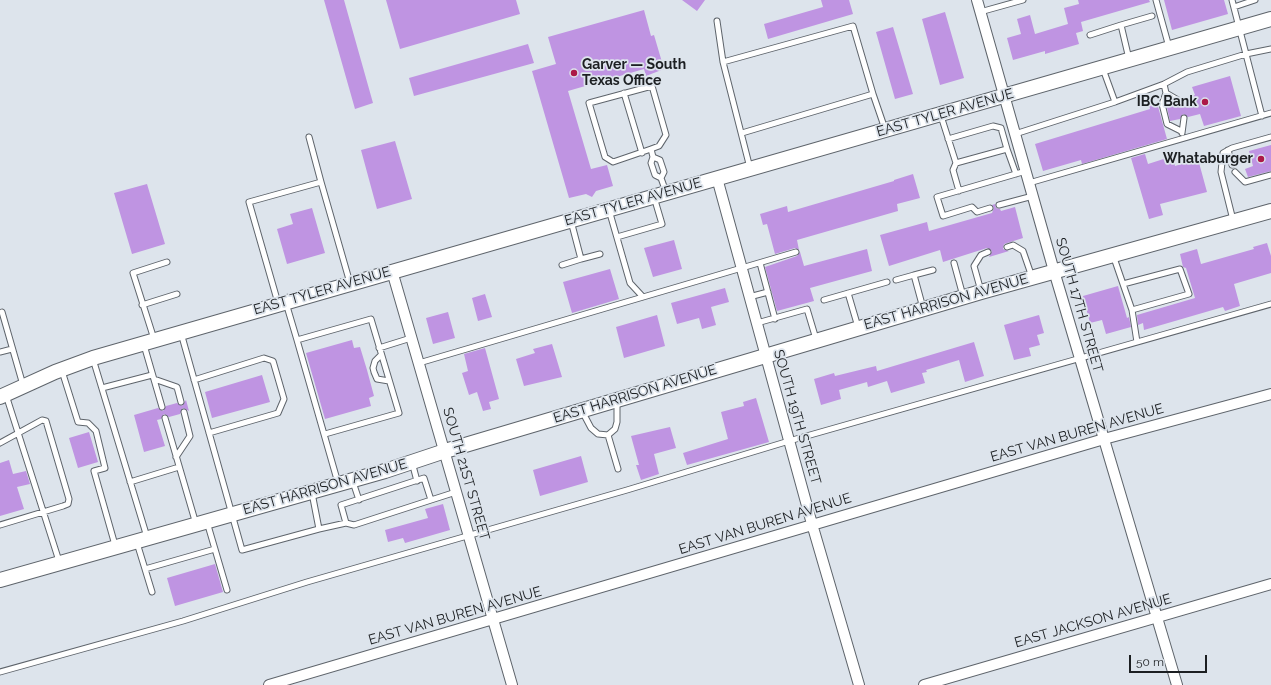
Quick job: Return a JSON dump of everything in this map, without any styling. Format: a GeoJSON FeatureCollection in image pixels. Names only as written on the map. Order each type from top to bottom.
{"type":"FeatureCollection","features":[{"type":"Feature","properties":{"kind":"main road","name":"EAST TYLER AVENUE"},"geometry":{"type":"LineString","coordinates":[[3,396],[93,358],[1271,19]]}},
{"type":"Feature","properties":{"kind":"main road","name":"EAST HARRISON AVENUE"},"geometry":{"type":"LineString","coordinates":[[0,580],[352,480],[617,399],[1032,277],[1233,221],[1270,213]]}},
{"type":"Feature","properties":{"kind":"street","name":"SOUTH 17TH STREET"},"geometry":{"type":"LineString","coordinates":[[976,0],[1054,271],[1177,685]]}},
{"type":"Feature","properties":{"kind":"street","name":"SOUTH 19TH STREET"},"geometry":{"type":"LineString","coordinates":[[717,178],[812,524],[859,685]]}},
{"type":"Feature","properties":{"kind":"street","name":"SOUTH 21ST STREET"},"geometry":{"type":"LineString","coordinates":[[392,271],[512,685]]}},
{"type":"Feature","properties":{"kind":"street","name":"EAST VAN BUREN AVENUE"},"geometry":{"type":"LineString","coordinates":[[269,685],[1104,439],[1271,394]]}},
{"type":"Feature","properties":{"kind":"street","name":"EAST JACKSON AVENUE"},"geometry":{"type":"LineString","coordinates":[[924,685],[1271,584]]}},
{"type":"Feature","properties":{"kind":"lane"},"geometry":{"type":"LineString","coordinates":[[980,12],[1023,0]]}},
{"type":"Feature","properties":{"kind":"lane"},"geometry":{"type":"LineString","coordinates":[[1156,0],[1170,48]]}},
{"type":"Feature","properties":{"kind":"lane"},"geometry":{"type":"LineString","coordinates":[[1232,0],[1262,116]]}},
{"type":"Feature","properties":{"kind":"lane"},"geometry":{"type":"LineString","coordinates":[[1234,7],[1256,0]]}},
{"type":"Feature","properties":{"kind":"lane"},"geometry":{"type":"LineString","coordinates":[[1090,35],[1152,16]]}},
{"type":"Feature","properties":{"kind":"lane"},"geometry":{"type":"LineString","coordinates":[[717,21],[723,62],[750,169]]}},
{"type":"Feature","properties":{"kind":"lane"},"geometry":{"type":"LineString","coordinates":[[1121,25],[1129,60]]}},
{"type":"Feature","properties":{"kind":"lane"},"geometry":{"type":"LineString","coordinates":[[723,62],[853,26],[885,130]]}},
{"type":"Feature","properties":{"kind":"lane"},"geometry":{"type":"LineString","coordinates":[[1015,134],[1115,102],[1164,84],[1187,72],[1246,54],[1271,49]]}},
{"type":"Feature","properties":{"kind":"lane"},"geometry":{"type":"LineString","coordinates":[[1103,68],[1115,102]]}},
{"type":"Feature","properties":{"kind":"lane"},"geometry":{"type":"LineString","coordinates":[[1164,84],[1166,93],[1162,104],[1168,124],[1181,131]]}},
{"type":"Feature","properties":{"kind":"lane"},"geometry":{"type":"LineString","coordinates":[[652,86],[666,136],[659,146],[651,149],[613,162],[605,157],[589,103],[652,86]]}},
{"type":"Feature","properties":{"kind":"lane"},"geometry":{"type":"LineString","coordinates":[[624,93],[642,153]]}},
{"type":"Feature","properties":{"kind":"lane"},"geometry":{"type":"LineString","coordinates":[[1166,93],[1178,100]]}},
{"type":"Feature","properties":{"kind":"lane"},"geometry":{"type":"LineString","coordinates":[[742,133],[874,94]]}},
{"type":"Feature","properties":{"kind":"lane"},"geometry":{"type":"LineString","coordinates":[[1029,183],[1271,113]]}},
{"type":"Feature","properties":{"kind":"lane"},"geometry":{"type":"LineString","coordinates":[[941,115],[956,163]]}},
{"type":"Feature","properties":{"kind":"lane"},"geometry":{"type":"LineString","coordinates":[[1183,139],[1181,131],[1184,118]]}},
{"type":"Feature","properties":{"kind":"lane"},"geometry":{"type":"LineString","coordinates":[[948,139],[993,126],[1001,128],[1016,174]]}},
{"type":"Feature","properties":{"kind":"lane"},"geometry":{"type":"LineString","coordinates":[[309,137],[350,283]]}},
{"type":"Feature","properties":{"kind":"lane"},"geometry":{"type":"LineString","coordinates":[[1233,221],[1221,172],[1223,153],[1228,150],[1271,137]]}},
{"type":"Feature","properties":{"kind":"lane"},"geometry":{"type":"LineString","coordinates":[[959,191],[952,170],[956,163],[1007,148]]}},
{"type":"Feature","properties":{"kind":"lane"},"geometry":{"type":"LineString","coordinates":[[651,149],[653,157],[651,163],[654,175],[661,178]]}},
{"type":"Feature","properties":{"kind":"lane"},"geometry":{"type":"LineString","coordinates":[[1228,150],[1232,165]]}},
{"type":"Feature","properties":{"kind":"lane"},"geometry":{"type":"LineString","coordinates":[[617,237],[662,224],[660,194],[661,178],[664,172],[660,160],[653,157]]}},
{"type":"Feature","properties":{"kind":"lane"},"geometry":{"type":"LineString","coordinates":[[990,208],[977,212],[972,208],[943,216],[937,197],[1026,171]]}},
{"type":"Feature","properties":{"kind":"lane"},"geometry":{"type":"LineString","coordinates":[[1235,172],[1245,182],[1271,175]]}},
{"type":"Feature","properties":{"kind":"lane"},"geometry":{"type":"LineString","coordinates":[[321,182],[249,202],[282,303],[297,340],[338,484]]}},
{"type":"Feature","properties":{"kind":"lane"},"geometry":{"type":"LineString","coordinates":[[999,206],[1033,196]]}},
{"type":"Feature","properties":{"kind":"lane"},"geometry":{"type":"LineString","coordinates":[[608,209],[630,283],[643,297]]}},
{"type":"Feature","properties":{"kind":"lane"},"geometry":{"type":"LineString","coordinates":[[570,220],[581,259]]}},
{"type":"Feature","properties":{"kind":"lane"},"geometry":{"type":"LineString","coordinates":[[1007,247],[1013,245],[1023,251],[1032,277]]}},
{"type":"Feature","properties":{"kind":"lane"},"geometry":{"type":"LineString","coordinates":[[419,363],[742,268],[760,263],[769,263],[796,252]]}},
{"type":"Feature","properties":{"kind":"lane"},"geometry":{"type":"LineString","coordinates":[[981,292],[974,266],[981,255],[988,252]]}},
{"type":"Feature","properties":{"kind":"lane"},"geometry":{"type":"LineString","coordinates":[[562,265],[600,254]]}},
{"type":"Feature","properties":{"kind":"lane"},"geometry":{"type":"LineString","coordinates":[[1113,254],[1132,310],[1137,342]]}},
{"type":"Feature","properties":{"kind":"lane"},"geometry":{"type":"LineString","coordinates":[[162,407],[153,377],[149,342],[142,305],[133,273],[167,262]]}},
{"type":"Feature","properties":{"kind":"lane"},"geometry":{"type":"LineString","coordinates":[[760,263],[765,276],[775,319]]}},
{"type":"Feature","properties":{"kind":"lane"},"geometry":{"type":"LineString","coordinates":[[954,263],[964,297]]}},
{"type":"Feature","properties":{"kind":"lane"},"geometry":{"type":"LineString","coordinates":[[1123,284],[1180,269],[1189,294],[1132,310]]}},
{"type":"Feature","properties":{"kind":"lane"},"geometry":{"type":"LineString","coordinates":[[896,280],[932,270]]}},
{"type":"Feature","properties":{"kind":"lane"},"geometry":{"type":"LineString","coordinates":[[914,275],[923,309]]}},
{"type":"Feature","properties":{"kind":"lane"},"geometry":{"type":"LineString","coordinates":[[824,300],[887,282]]}},
{"type":"Feature","properties":{"kind":"lane"},"geometry":{"type":"LineString","coordinates":[[749,297],[768,292]]}},
{"type":"Feature","properties":{"kind":"lane"},"geometry":{"type":"LineString","coordinates":[[848,293],[858,328]]}},
{"type":"Feature","properties":{"kind":"lane"},"geometry":{"type":"LineString","coordinates":[[142,305],[177,294]]}},
{"type":"Feature","properties":{"kind":"lane"},"geometry":{"type":"LineString","coordinates":[[0,672],[183,621],[789,441],[1271,304]]}},
{"type":"Feature","properties":{"kind":"lane"},"geometry":{"type":"LineString","coordinates":[[757,324],[807,309],[817,340]]}},
{"type":"Feature","properties":{"kind":"lane"},"geometry":{"type":"LineString","coordinates":[[2,312],[24,386]]}},
{"type":"Feature","properties":{"kind":"lane"},"geometry":{"type":"LineString","coordinates":[[297,340],[371,319],[380,348],[399,414],[325,434]]}},
{"type":"Feature","properties":{"kind":"lane"},"geometry":{"type":"LineString","coordinates":[[181,332],[242,550],[319,529],[346,523],[354,525],[456,492]]}},
{"type":"Feature","properties":{"kind":"lane"},"geometry":{"type":"LineString","coordinates":[[380,348],[411,338]]}},
{"type":"Feature","properties":{"kind":"lane"},"geometry":{"type":"LineString","coordinates":[[0,352],[12,349]]}},
{"type":"Feature","properties":{"kind":"lane"},"geometry":{"type":"LineString","coordinates":[[381,355],[375,361],[372,368],[377,379],[389,381]]}},
{"type":"Feature","properties":{"kind":"lane"},"geometry":{"type":"LineString","coordinates":[[93,358],[130,482],[142,539],[145,569],[152,592]]}},
{"type":"Feature","properties":{"kind":"lane"},"geometry":{"type":"LineString","coordinates":[[194,380],[264,358],[273,361],[284,399],[278,413],[209,434]]}},
{"type":"Feature","properties":{"kind":"lane"},"geometry":{"type":"LineString","coordinates":[[62,370],[78,422],[88,423],[96,431],[105,468],[94,471],[115,547]]}},
{"type":"Feature","properties":{"kind":"lane"},"geometry":{"type":"LineString","coordinates":[[102,388],[153,377],[177,387],[181,402]]}},
{"type":"Feature","properties":{"kind":"lane"},"geometry":{"type":"LineString","coordinates":[[3,396],[19,433],[59,562]]}},
{"type":"Feature","properties":{"kind":"lane"},"geometry":{"type":"LineString","coordinates":[[582,410],[591,428],[598,434],[608,435],[615,429],[617,422],[617,399]]}},
{"type":"Feature","properties":{"kind":"lane"},"geometry":{"type":"LineString","coordinates":[[176,457],[190,436],[184,412]]}},
{"type":"Feature","properties":{"kind":"lane"},"geometry":{"type":"LineString","coordinates":[[165,418],[176,457],[201,522],[215,549],[227,590]]}},
{"type":"Feature","properties":{"kind":"lane"},"geometry":{"type":"LineString","coordinates":[[0,443],[42,420],[46,421],[69,498],[68,504],[63,506],[0,525]]}},
{"type":"Feature","properties":{"kind":"lane"},"geometry":{"type":"LineString","coordinates":[[608,435],[618,470]]}},
{"type":"Feature","properties":{"kind":"lane"},"geometry":{"type":"LineString","coordinates":[[412,462],[417,480]]}},
{"type":"Feature","properties":{"kind":"lane"},"geometry":{"type":"LineString","coordinates":[[130,482],[180,467]]}},
{"type":"Feature","properties":{"kind":"lane"},"geometry":{"type":"LineString","coordinates":[[346,523],[341,505],[424,478],[431,500]]}},
{"type":"Feature","properties":{"kind":"lane"},"geometry":{"type":"LineString","coordinates":[[352,480],[359,500]]}},
{"type":"Feature","properties":{"kind":"lane"},"geometry":{"type":"LineString","coordinates":[[312,491],[319,529]]}},
{"type":"Feature","properties":{"kind":"lane"},"geometry":{"type":"LineString","coordinates":[[145,569],[215,549]]}},
{"type":"Feature","properties":{"kind":"building"},"geometry":{"type":"Polygon","coordinates":[[[324,0],[344,0],[373,103],[355,109],[324,0]]]}},
{"type":"Feature","properties":{"kind":"building"},"geometry":{"type":"Polygon","coordinates":[[[386,0],[516,0],[520,14],[400,49],[386,0]]]}},
{"type":"Feature","properties":{"kind":"building"},"geometry":{"type":"Polygon","coordinates":[[[682,0],[705,0],[697,11],[682,0]]]}},
{"type":"Feature","properties":{"kind":"building"},"geometry":{"type":"Polygon","coordinates":[[[821,0],[849,0],[853,14],[768,39],[764,24],[823,7],[821,0]]]}},
{"type":"Feature","properties":{"kind":"building"},"geometry":{"type":"Polygon","coordinates":[[[1078,0],[1149,0],[1150,2],[1081,22],[1083,31],[1076,33],[1079,44],[1045,54],[1045,51],[1013,60],[1007,38],[1021,34],[1017,19],[1030,15],[1035,34],[1068,24],[1064,8],[1079,4],[1078,0]]]}},
{"type":"Feature","properties":{"kind":"building"},"geometry":{"type":"Polygon","coordinates":[[[1164,0],[1224,0],[1228,14],[1172,30],[1164,0]]]}},
{"type":"Feature","properties":{"kind":"building"},"geometry":{"type":"Polygon","coordinates":[[[644,10],[651,36],[654,35],[664,69],[646,76],[644,69],[568,91],[591,169],[607,165],[613,186],[596,191],[592,197],[586,194],[569,198],[532,71],[556,64],[548,37],[644,10]]]}},
{"type":"Feature","properties":{"kind":"building"},"geometry":{"type":"Polygon","coordinates":[[[945,12],[964,78],[940,85],[922,19],[945,12]]]}},
{"type":"Feature","properties":{"kind":"building"},"geometry":{"type":"Polygon","coordinates":[[[893,27],[913,94],[895,99],[876,32],[893,27]]]}},
{"type":"Feature","properties":{"kind":"building"},"geometry":{"type":"Polygon","coordinates":[[[528,44],[534,63],[414,96],[409,78],[528,44]]]}},
{"type":"Feature","properties":{"kind":"building","name":"IBC Bank"},"geometry":{"type":"Polygon","coordinates":[[[1230,76],[1241,116],[1204,126],[1200,114],[1188,117],[1183,114],[1180,119],[1170,121],[1166,103],[1173,102],[1180,104],[1182,99],[1195,95],[1192,87],[1230,76]]]}},
{"type":"Feature","properties":{"kind":"building"},"geometry":{"type":"Polygon","coordinates":[[[1157,103],[1167,139],[1082,164],[1081,160],[1043,171],[1035,144],[1150,109],[1149,105],[1157,103]]]}},
{"type":"Feature","properties":{"kind":"building"},"geometry":{"type":"Polygon","coordinates":[[[395,141],[412,199],[377,209],[361,150],[395,141]]]}},
{"type":"Feature","properties":{"kind":"building","name":"Whataburger"},"geometry":{"type":"Polygon","coordinates":[[[1271,145],[1271,171],[1248,177],[1245,169],[1253,166],[1249,151],[1271,145]]]}},
{"type":"Feature","properties":{"kind":"building"},"geometry":{"type":"Polygon","coordinates":[[[1145,154],[1148,164],[1173,156],[1175,166],[1198,159],[1207,192],[1160,204],[1163,215],[1149,219],[1131,158],[1145,154]]]}},
{"type":"Feature","properties":{"kind":"building"},"geometry":{"type":"Polygon","coordinates":[[[913,174],[920,198],[897,204],[898,211],[797,240],[799,250],[795,248],[775,254],[767,224],[763,225],[760,214],[787,206],[788,212],[913,174]]]}},
{"type":"Feature","properties":{"kind":"building"},"geometry":{"type":"Polygon","coordinates":[[[147,184],[165,244],[132,254],[114,193],[147,184]]]}},
{"type":"Feature","properties":{"kind":"building"},"geometry":{"type":"Polygon","coordinates":[[[995,204],[996,208],[1000,209],[1001,211],[1015,207],[1023,238],[1004,244],[1003,249],[1009,251],[989,257],[992,251],[987,248],[943,262],[940,250],[889,266],[880,235],[927,222],[929,231],[992,213],[994,208],[992,205],[995,204]]]}},
{"type":"Feature","properties":{"kind":"building"},"geometry":{"type":"Polygon","coordinates":[[[312,208],[325,253],[287,264],[277,229],[293,224],[290,214],[312,208]]]}},
{"type":"Feature","properties":{"kind":"building"},"geometry":{"type":"Polygon","coordinates":[[[674,240],[682,269],[653,277],[644,248],[674,240]]]}},
{"type":"Feature","properties":{"kind":"building"},"geometry":{"type":"Polygon","coordinates":[[[1267,243],[1271,256],[1271,273],[1234,284],[1240,306],[1225,311],[1223,307],[1144,330],[1143,323],[1138,325],[1137,315],[1195,298],[1186,268],[1183,267],[1180,254],[1197,249],[1201,264],[1254,249],[1253,247],[1267,243]]]}},
{"type":"Feature","properties":{"kind":"building"},"geometry":{"type":"Polygon","coordinates":[[[867,249],[872,271],[810,288],[814,301],[777,311],[765,267],[797,256],[800,252],[804,266],[867,249]]]}},
{"type":"Feature","properties":{"kind":"building"},"geometry":{"type":"Polygon","coordinates":[[[610,269],[619,299],[572,313],[563,282],[610,269]]]}},
{"type":"Feature","properties":{"kind":"building"},"geometry":{"type":"Polygon","coordinates":[[[1118,286],[1131,327],[1106,334],[1102,320],[1090,323],[1083,296],[1118,286]]]}},
{"type":"Feature","properties":{"kind":"building"},"geometry":{"type":"Polygon","coordinates":[[[725,288],[729,302],[711,307],[716,325],[702,329],[699,318],[677,324],[671,303],[725,288]]]}},
{"type":"Feature","properties":{"kind":"building"},"geometry":{"type":"Polygon","coordinates":[[[485,294],[492,317],[478,321],[472,298],[485,294]]]}},
{"type":"Feature","properties":{"kind":"building"},"geometry":{"type":"Polygon","coordinates":[[[448,312],[455,338],[433,344],[426,318],[448,312]]]}},
{"type":"Feature","properties":{"kind":"building"},"geometry":{"type":"Polygon","coordinates":[[[657,315],[665,346],[624,358],[616,327],[657,315]]]}},
{"type":"Feature","properties":{"kind":"building"},"geometry":{"type":"Polygon","coordinates":[[[1039,315],[1044,333],[1037,335],[1040,345],[1029,348],[1031,356],[1014,360],[1004,325],[1039,315]]]}},
{"type":"Feature","properties":{"kind":"building"},"geometry":{"type":"Polygon","coordinates":[[[352,340],[354,348],[360,347],[367,370],[374,396],[369,398],[371,406],[325,419],[306,353],[352,340]]]}},
{"type":"Feature","properties":{"kind":"building"},"geometry":{"type":"Polygon","coordinates":[[[974,342],[984,376],[965,382],[959,360],[926,370],[927,372],[922,373],[925,383],[891,393],[887,381],[868,387],[867,382],[839,390],[841,399],[821,405],[814,379],[834,373],[835,376],[876,366],[877,371],[974,342]]]}},
{"type":"Feature","properties":{"kind":"building"},"geometry":{"type":"Polygon","coordinates":[[[552,344],[562,377],[524,386],[516,359],[535,353],[533,349],[552,344]]]}},
{"type":"Feature","properties":{"kind":"building"},"geometry":{"type":"Polygon","coordinates":[[[485,348],[499,399],[489,402],[491,409],[483,411],[477,392],[469,395],[462,373],[468,371],[464,354],[485,348]]]}},
{"type":"Feature","properties":{"kind":"building"},"geometry":{"type":"Polygon","coordinates":[[[262,375],[270,402],[212,418],[205,392],[262,375]]]}},
{"type":"Feature","properties":{"kind":"building"},"geometry":{"type":"Polygon","coordinates":[[[756,398],[769,442],[687,465],[683,453],[728,439],[721,412],[744,406],[743,402],[756,398]]]}},
{"type":"Feature","properties":{"kind":"building"},"geometry":{"type":"Polygon","coordinates":[[[186,400],[189,411],[183,408],[180,414],[169,417],[164,414],[161,419],[157,420],[165,446],[144,452],[134,415],[158,408],[163,411],[166,406],[177,403],[182,406],[186,400]]]}},
{"type":"Feature","properties":{"kind":"building"},"geometry":{"type":"Polygon","coordinates":[[[670,427],[676,448],[654,454],[659,474],[641,480],[636,465],[639,465],[631,436],[670,427]]]}},
{"type":"Feature","properties":{"kind":"building"},"geometry":{"type":"Polygon","coordinates":[[[89,432],[98,462],[78,468],[69,438],[89,432]]]}},
{"type":"Feature","properties":{"kind":"building"},"geometry":{"type":"Polygon","coordinates":[[[581,456],[588,482],[540,496],[533,470],[581,456]]]}},
{"type":"Feature","properties":{"kind":"building"},"geometry":{"type":"Polygon","coordinates":[[[9,460],[13,474],[26,471],[30,484],[17,487],[24,509],[0,516],[0,463],[9,460]]]}},
{"type":"Feature","properties":{"kind":"building"},"geometry":{"type":"Polygon","coordinates":[[[443,504],[450,530],[405,543],[403,538],[388,542],[385,530],[428,518],[425,509],[443,504]]]}},
{"type":"Feature","properties":{"kind":"building"},"geometry":{"type":"Polygon","coordinates":[[[215,564],[223,592],[175,606],[167,578],[215,564]]]}},
{"type":"Feature","properties":{"kind":"place","name":"Garver — South Texas Office"},"geometry":{"type":"Point","coordinates":[574,73]}},
{"type":"Feature","properties":{"kind":"place","name":"IBC Bank"},"geometry":{"type":"Point","coordinates":[1205,102]}},
{"type":"Feature","properties":{"kind":"place","name":"Whataburger"},"geometry":{"type":"Point","coordinates":[1261,159]}}]}
